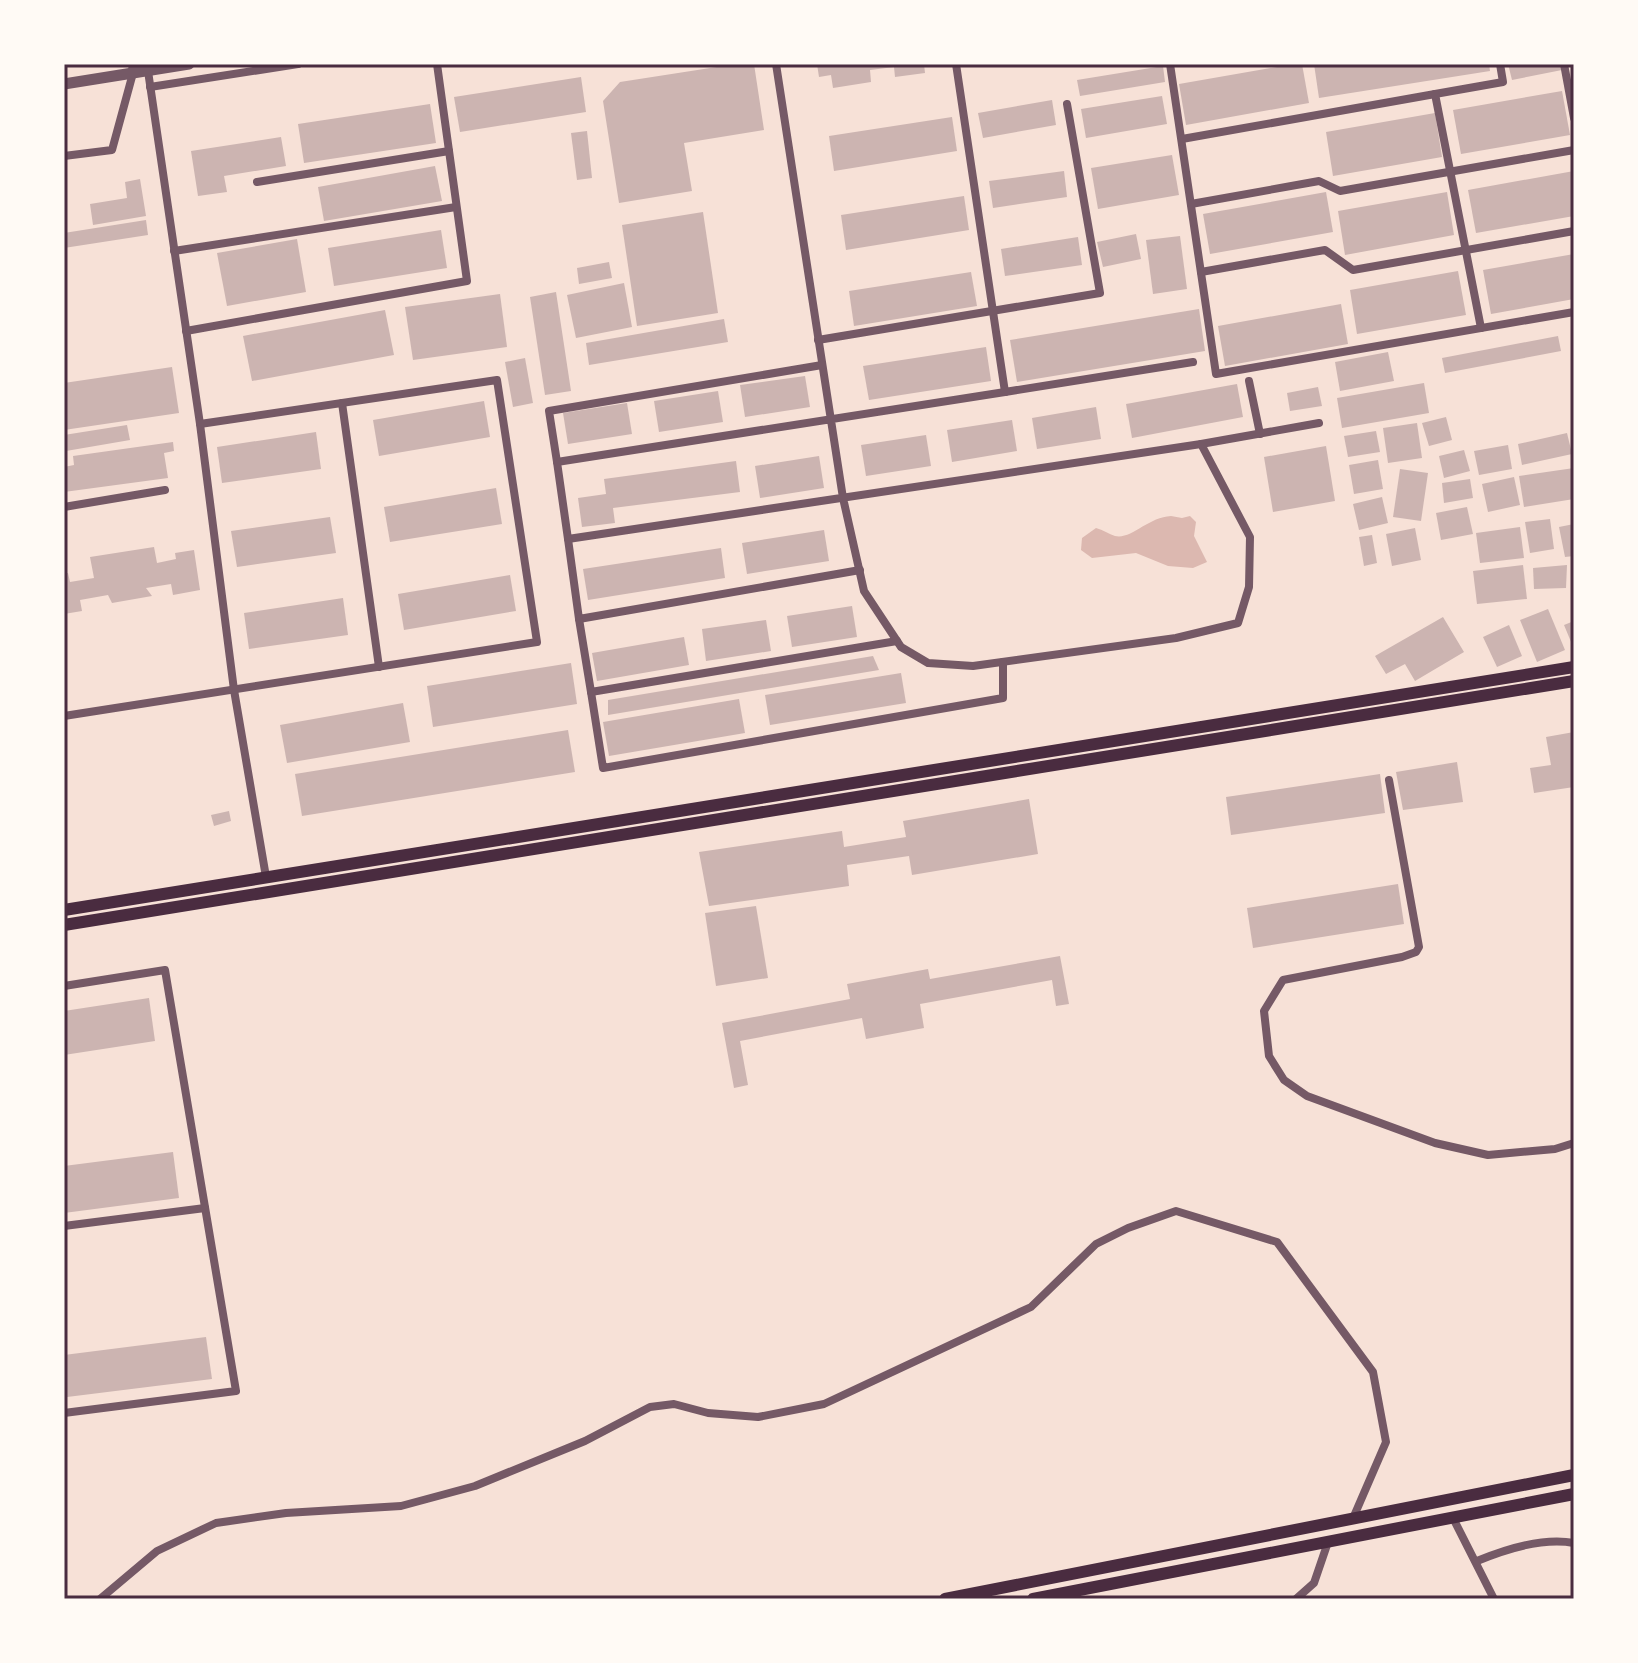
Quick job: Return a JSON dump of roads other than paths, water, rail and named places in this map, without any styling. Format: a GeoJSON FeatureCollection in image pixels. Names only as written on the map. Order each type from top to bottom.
{"type":"FeatureCollection","features":[{"type":"Feature","properties":{"kind":"main road"},"geometry":{"type":"LineString","coordinates":[[64,910],[1574,667]]}},
{"type":"Feature","properties":{"kind":"main road"},"geometry":{"type":"LineString","coordinates":[[64,925],[1574,681]]}},
{"type":"Feature","properties":{"kind":"main road"},"geometry":{"type":"LineString","coordinates":[[945,1599],[1574,1475]]}},
{"type":"Feature","properties":{"kind":"main road"},"geometry":{"type":"LineString","coordinates":[[1033,1599],[1574,1494]]}},
{"type":"Feature","properties":{"kind":"street"},"geometry":{"type":"LineString","coordinates":[[64,84],[133,68],[148,71],[189,64]]}},
{"type":"Feature","properties":{"kind":"street"},"geometry":{"type":"LineString","coordinates":[[150,87],[298,64]]}},
{"type":"Feature","properties":{"kind":"street"},"geometry":{"type":"LineString","coordinates":[[186,331],[467,281],[437,64]]}},
{"type":"Feature","properties":{"kind":"street"},"geometry":{"type":"LineString","coordinates":[[776,64],[843,498],[864,591],[901,647],[928,663],[973,666],[1176,638],[1238,623],[1249,587],[1250,537],[1201,444]]}},
{"type":"Feature","properties":{"kind":"street"},"geometry":{"type":"LineString","coordinates":[[956,64],[1005,392]]}},
{"type":"Feature","properties":{"kind":"street"},"geometry":{"type":"LineString","coordinates":[[1170,64],[1216,374],[1574,312]]}},
{"type":"Feature","properties":{"kind":"street"},"geometry":{"type":"LineString","coordinates":[[1182,139],[1503,82],[1500,64]]}},
{"type":"Feature","properties":{"kind":"street"},"geometry":{"type":"LineString","coordinates":[[1564,64],[1574,118]]}},
{"type":"Feature","properties":{"kind":"street"},"geometry":{"type":"LineString","coordinates":[[64,156],[112,150],[133,68]]}},
{"type":"Feature","properties":{"kind":"street"},"geometry":{"type":"LineString","coordinates":[[148,71],[200,424],[234,690],[266,877]]}},
{"type":"Feature","properties":{"kind":"street"},"geometry":{"type":"LineString","coordinates":[[1435,94],[1481,328]]}},
{"type":"Feature","properties":{"kind":"street"},"geometry":{"type":"LineString","coordinates":[[818,340],[1100,293],[1067,104]]}},
{"type":"Feature","properties":{"kind":"street"},"geometry":{"type":"LineString","coordinates":[[1191,204],[1319,181],[1340,191],[1574,150]]}},
{"type":"Feature","properties":{"kind":"street"},"geometry":{"type":"LineString","coordinates":[[257,182],[449,151]]}},
{"type":"Feature","properties":{"kind":"street"},"geometry":{"type":"LineString","coordinates":[[174,251],[456,207]]}},
{"type":"Feature","properties":{"kind":"street"},"geometry":{"type":"LineString","coordinates":[[1201,272],[1325,250],[1353,270],[1574,231]]}},
{"type":"Feature","properties":{"kind":"street"},"geometry":{"type":"LineString","coordinates":[[557,462],[1193,362]]}},
{"type":"Feature","properties":{"kind":"street"},"geometry":{"type":"LineString","coordinates":[[822,365],[549,411],[603,768],[1003,698],[1003,662]]}},
{"type":"Feature","properties":{"kind":"street"},"geometry":{"type":"LineString","coordinates":[[64,716],[537,642],[497,380],[200,424]]}},
{"type":"Feature","properties":{"kind":"street"},"geometry":{"type":"LineString","coordinates":[[1249,381],[1260,434]]}},
{"type":"Feature","properties":{"kind":"street"},"geometry":{"type":"LineString","coordinates":[[342,403],[379,667]]}},
{"type":"Feature","properties":{"kind":"street"},"geometry":{"type":"LineString","coordinates":[[568,539],[1201,444],[1319,423]]}},
{"type":"Feature","properties":{"kind":"street"},"geometry":{"type":"LineString","coordinates":[[64,507],[165,490]]}},
{"type":"Feature","properties":{"kind":"street"},"geometry":{"type":"LineString","coordinates":[[579,619],[860,570]]}},
{"type":"Feature","properties":{"kind":"street"},"geometry":{"type":"LineString","coordinates":[[591,692],[897,641]]}},
{"type":"Feature","properties":{"kind":"street"},"geometry":{"type":"LineString","coordinates":[[1389,780],[1419,947],[1416,952],[1402,957],[1283,980],[1264,1011],[1269,1056],[1275,1070],[1307,1096],[1435,1143],[1488,1155],[1555,1149],[1574,1143]]}},
{"type":"Feature","properties":{"kind":"street"},"geometry":{"type":"LineString","coordinates":[[64,986],[165,970],[236,1391],[64,1413]]}},
{"type":"Feature","properties":{"kind":"street"},"geometry":{"type":"LineString","coordinates":[[64,1226],[205,1208]]}},
{"type":"Feature","properties":{"kind":"street"},"geometry":{"type":"LineString","coordinates":[[100,1599],[157,1551],[216,1523],[286,1513],[401,1506],[475,1486],[585,1441],[650,1407],[674,1404],[708,1413],[758,1417],[824,1404],[1031,1307],[1096,1244],[1128,1228],[1176,1211],[1277,1242],[1373,1372],[1386,1442],[1354,1516]]}},
{"type":"Feature","properties":{"kind":"street"},"geometry":{"type":"LineString","coordinates":[[1453,1518],[1494,1599]]}},
{"type":"Feature","properties":{"kind":"street"},"geometry":{"type":"LineString","coordinates":[[1477,1561],[1500,1552],[1557,1540],[1574,1543]]}},
{"type":"Feature","properties":{"kind":"street"},"geometry":{"type":"LineString","coordinates":[[1296,1599],[1314,1583],[1328,1542]]}}]}
